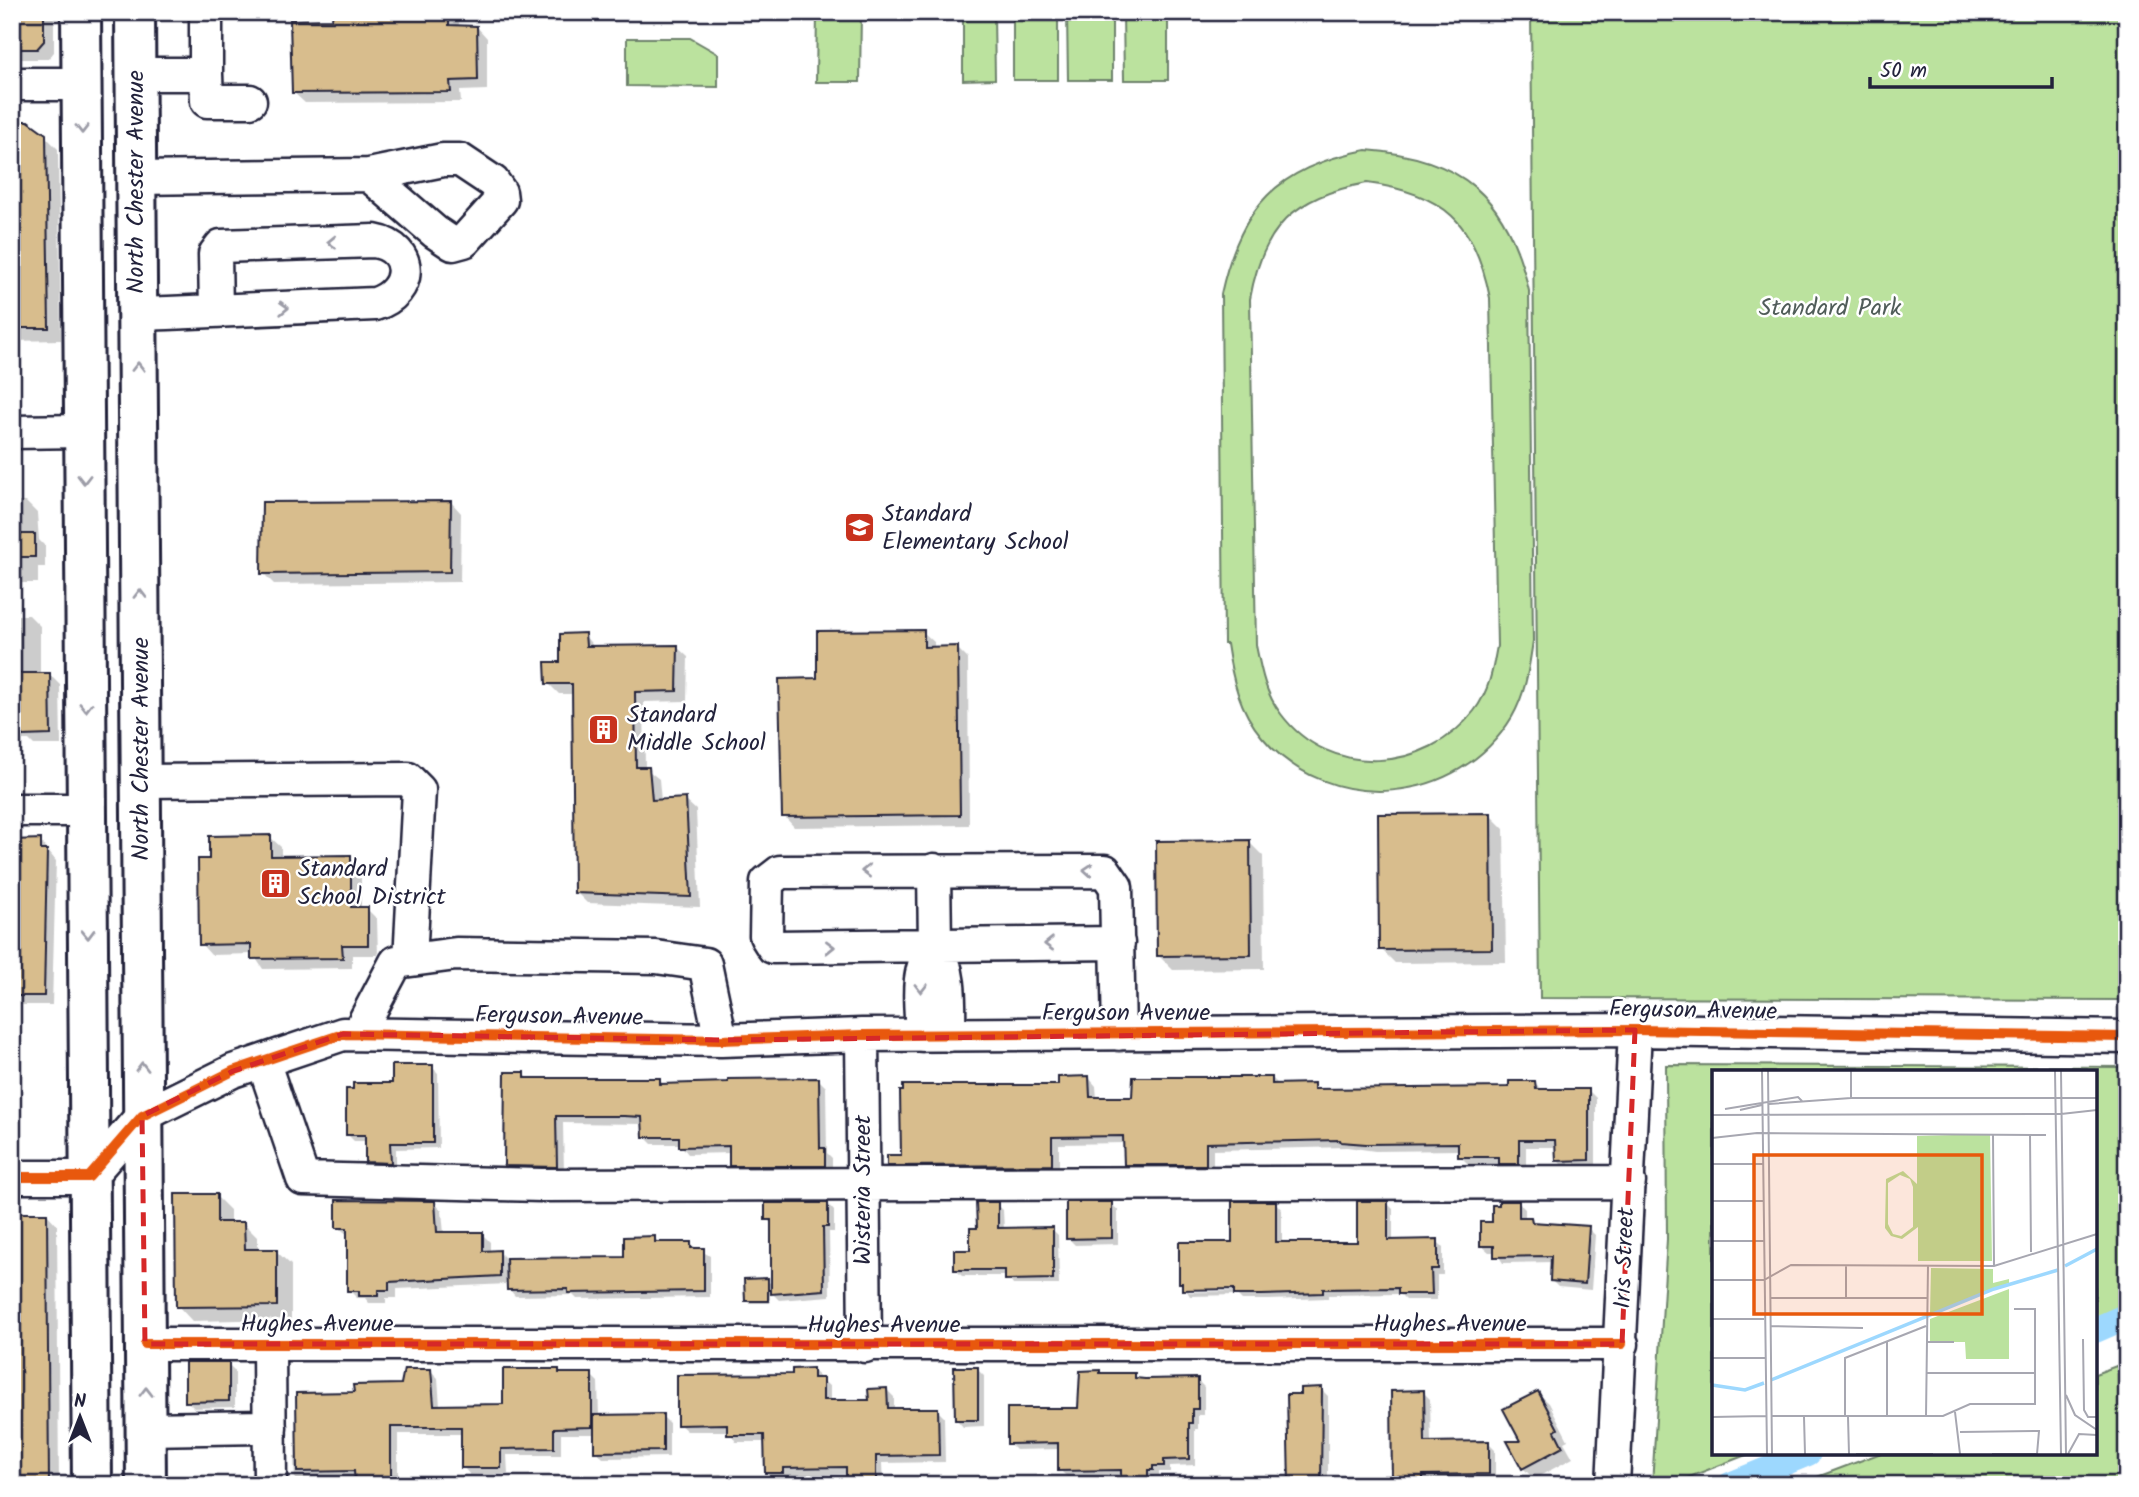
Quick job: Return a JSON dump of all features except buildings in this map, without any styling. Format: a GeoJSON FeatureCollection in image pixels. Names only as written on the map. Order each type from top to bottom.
{"type":"FeatureCollection","features":[{"type":"Feature","properties":{"kind":"main road"},"geometry":{"type":"LineString","coordinates":[[81,12],[92,1485]]}},
{"type":"Feature","properties":{"kind":"main road","name":"North Chester Avenue"},"geometry":{"type":"LineString","coordinates":[[135,12],[146,1485]]}},
{"type":"Feature","properties":{"kind":"street"},"geometry":{"type":"LineString","coordinates":[[206,12],[207,100],[250,100]]}},
{"type":"Feature","properties":{"kind":"street"},"geometry":{"type":"LineString","coordinates":[[135,74],[206,74]]}},
{"type":"Feature","properties":{"kind":"street"},"geometry":{"type":"LineString","coordinates":[[12,84],[81,84]]}},
{"type":"Feature","properties":{"kind":"street"},"geometry":{"type":"LineString","coordinates":[[136,178],[369,175]]}},
{"type":"Feature","properties":{"kind":"street"},"geometry":{"type":"LineString","coordinates":[[138,314],[216,311],[374,304],[387,301],[398,290],[402,284],[402,262],[393,248],[374,241],[221,246],[215,254],[216,311]]}},
{"type":"Feature","properties":{"kind":"street"},"geometry":{"type":"LineString","coordinates":[[12,432],[84,431]]}},
{"type":"Feature","properties":{"kind":"street"},"geometry":{"type":"LineString","coordinates":[[141,781],[408,779],[419,790],[410,960]]}},
{"type":"Feature","properties":{"kind":"street"},"geometry":{"type":"LineString","coordinates":[[12,810],[87,810]]}},
{"type":"Feature","properties":{"kind":"street"},"geometry":{"type":"LineString","coordinates":[[934,870],[934,946],[925,958],[921,971],[936,1035]]}},
{"type":"Feature","properties":{"kind":"street"},"geometry":{"type":"LineString","coordinates":[[1118,943],[773,947],[766,936],[767,881],[780,872],[1105,871],[1116,887],[1118,943],[1119,1034]]}},
{"type":"Feature","properties":{"kind":"street"},"geometry":{"type":"LineString","coordinates":[[358,1034],[396,962],[456,954],[656,957],[705,964],[721,1040]]}},
{"type":"Feature","properties":{"kind":"street","name":"Ferguson Avenue"},"geometry":{"type":"LineString","coordinates":[[142,1116],[233,1071],[343,1034],[721,1040],[862,1035],[1635,1030],[2127,1037]]}},
{"type":"Feature","properties":{"kind":"street","name":"Iris Street"},"geometry":{"type":"LineString","coordinates":[[1613,1475],[1622,1344],[1635,1030]]}},
{"type":"Feature","properties":{"kind":"street","name":"Wisteria Street"},"geometry":{"type":"LineString","coordinates":[[862,1035],[865,1346]]}},
{"type":"Feature","properties":{"kind":"street"},"geometry":{"type":"LineString","coordinates":[[263,1061],[303,1179],[542,1185],[1629,1182]]}},
{"type":"Feature","properties":{"kind":"street"},"geometry":{"type":"LineString","coordinates":[[12,1177],[89,1177],[142,1116]]}},
{"type":"Feature","properties":{"kind":"street","name":"Hughes Avenue"},"geometry":{"type":"LineString","coordinates":[[145,1345],[1622,1344]]}},
{"type":"Feature","properties":{"kind":"street"},"geometry":{"type":"LineString","coordinates":[[268,1345],[270,1485]]}},
{"type":"Feature","properties":{"kind":"street"},"geometry":{"type":"LineString","coordinates":[[146,1429],[270,1427]]}},
{"type":"Feature","properties":{"kind":"highlighted area"},"geometry":{"type":"Polygon","coordinates":[[[1635,1030],[1622,1344],[145,1344],[142,1116],[233,1071],[343,1034],[721,1040],[1635,1030]]]}},
{"type":"Feature","properties":{"kind":"green space"},"geometry":{"type":"Polygon","coordinates":[[[817,12],[861,12],[860,82],[816,82],[817,12]]]}},
{"type":"Feature","properties":{"kind":"green space"},"geometry":{"type":"Polygon","coordinates":[[[1013,12],[1058,12],[1058,80],[1013,80],[1013,12]]]}},
{"type":"Feature","properties":{"kind":"green space"},"geometry":{"type":"Polygon","coordinates":[[[1067,12],[1112,12],[1112,80],[1068,80],[1067,12]]]}},
{"type":"Feature","properties":{"kind":"green space"},"geometry":{"type":"Polygon","coordinates":[[[1123,12],[1168,12],[1168,80],[1124,80],[1123,12]]]}},
{"type":"Feature","properties":{"kind":"green space","name":"Standard Park"},"geometry":{"type":"Polygon","coordinates":[[[1531,12],[2127,12],[2127,1000],[1540,998],[1531,12]]]}},
{"type":"Feature","properties":{"kind":"green space"},"geometry":{"type":"Polygon","coordinates":[[[963,14],[994,14],[995,79],[963,80],[963,14]]]}},
{"type":"Feature","properties":{"kind":"green space"},"geometry":{"type":"Polygon","coordinates":[[[627,38],[690,38],[718,54],[718,87],[627,86],[627,38]]]}},
{"type":"Feature","properties":{"kind":"green space"},"geometry":{"type":"Polygon","coordinates":[[[1366,150],[1400,154],[1454,173],[1476,188],[1494,207],[1508,230],[1520,258],[1529,291],[1533,641],[1524,689],[1512,717],[1489,747],[1460,769],[1427,784],[1392,790],[1357,789],[1322,780],[1290,763],[1254,727],[1242,705],[1227,644],[1224,644],[1221,294],[1239,237],[1267,196],[1308,167],[1366,150]],[[1367,183],[1342,189],[1320,196],[1286,218],[1264,252],[1250,299],[1256,645],[1262,672],[1267,690],[1276,706],[1301,735],[1325,750],[1351,758],[1378,760],[1405,756],[1431,746],[1454,731],[1474,711],[1483,696],[1492,672],[1497,646],[1490,298],[1475,249],[1452,216],[1436,204],[1394,188],[1367,183]]]}},
{"type":"Feature","properties":{"kind":"green space"},"geometry":{"type":"Polygon","coordinates":[[[1666,1065],[2127,1067],[2127,1308],[2097,1319],[2097,1070],[1712,1070],[1712,1455],[1746,1455],[1669,1485],[1652,1485],[1667,1239],[1666,1065]]]}},
{"type":"Feature","properties":{"kind":"green space"},"geometry":{"type":"Polygon","coordinates":[[[2127,1362],[2127,1485],[1796,1485],[1876,1455],[2097,1455],[2097,1373],[2127,1362]]]}},
{"type":"Feature","properties":{"kind":"waterway"},"geometry":{"type":"LineString","coordinates":[[2097,1329],[2127,1316]]}},
{"type":"Feature","properties":{"kind":"waterway"},"geometry":{"type":"LineString","coordinates":[[1730,1485],[1803,1455]]}},
{"type":"Feature","properties":{"kind":"cycle path"},"geometry":{"type":"LineString","coordinates":[[12,1177],[89,1177],[142,1116],[233,1071],[343,1034],[721,1040],[862,1035],[1635,1030],[2127,1037]]}},
{"type":"Feature","properties":{"kind":"cycle path"},"geometry":{"type":"LineString","coordinates":[[145,1344],[1622,1344]]}},
{"type":"Feature","properties":{"kind":"place","name":"Standard Elementary School"},"geometry":{"type":"Point","coordinates":[859,528]}},
{"type":"Feature","properties":{"kind":"place","name":"Standard Middle School"},"geometry":{"type":"Point","coordinates":[604,729]}},
{"type":"Feature","properties":{"kind":"place","name":"Standard School District"},"geometry":{"type":"Point","coordinates":[275,883]}}]}
